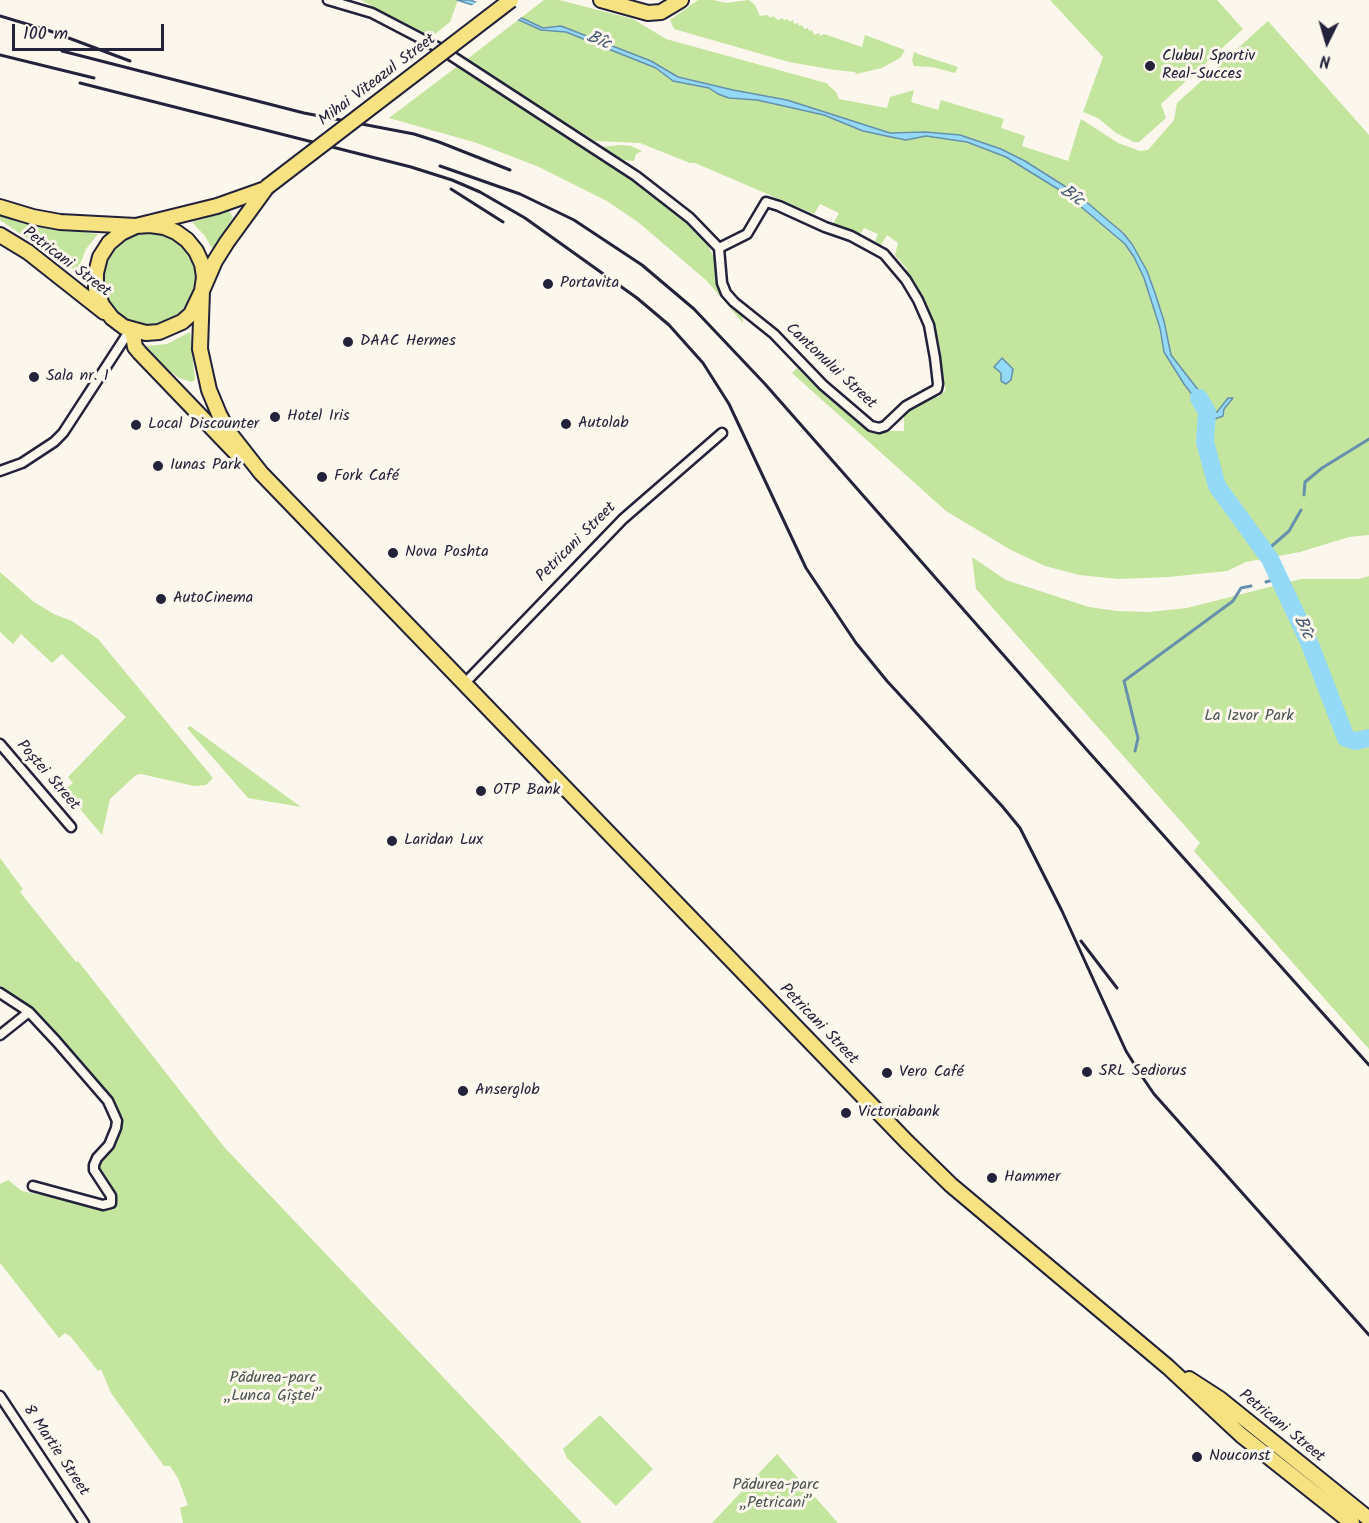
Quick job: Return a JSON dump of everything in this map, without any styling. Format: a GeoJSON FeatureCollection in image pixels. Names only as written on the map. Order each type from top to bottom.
{"type":"FeatureCollection","features":[{"type":"Feature","properties":{"kind":"main road","name":"Mihai Viteazul Street"},"geometry":{"type":"LineString","coordinates":[[202,291],[215,261],[266,188],[512,0]]}},
{"type":"Feature","properties":{"kind":"main road"},"geometry":{"type":"LineString","coordinates":[[601,0],[648,12],[661,12],[677,2]]}},
{"type":"Feature","properties":{"kind":"main road","name":"Mihai Viteazul Street"},"geometry":{"type":"LineString","coordinates":[[136,226],[207,209],[266,188]]}},
{"type":"Feature","properties":{"kind":"main road","name":"Petricani Street"},"geometry":{"type":"LineString","coordinates":[[0,207],[60,222],[136,226]]}},
{"type":"Feature","properties":{"kind":"main road"},"geometry":{"type":"LineString","coordinates":[[136,226],[164,226],[188,240],[196,251],[202,264],[204,277],[202,291],[191,314],[182,322],[159,332],[146,333],[131,330],[112,318],[102,305],[96,289],[96,273],[100,257],[109,243],[121,233],[136,226]]}},
{"type":"Feature","properties":{"kind":"main road","name":"Petricani Street"},"geometry":{"type":"LineString","coordinates":[[0,235],[28,252],[112,318]]}},
{"type":"Feature","properties":{"kind":"main road","name":"Petricani Street"},"geometry":{"type":"LineString","coordinates":[[202,291],[200,349],[209,390],[228,431],[261,473],[927,1161],[998,1225],[1168,1367],[1241,1435],[1352,1523]]}},
{"type":"Feature","properties":{"kind":"main road","name":"Petricani Street"},"geometry":{"type":"LineString","coordinates":[[131,330],[135,347],[153,368],[233,450],[261,473]]}},
{"type":"Feature","properties":{"kind":"main road","name":"Petricani Street"},"geometry":{"type":"LineString","coordinates":[[1168,1367],[1220,1399],[1369,1520]]}},
{"type":"Feature","properties":{"kind":"street"},"geometry":{"type":"LineString","coordinates":[[328,0],[387,19],[467,65],[636,176],[690,218],[719,248]]}},
{"type":"Feature","properties":{"kind":"street","name":"Cantonului Street"},"geometry":{"type":"LineString","coordinates":[[766,202],[851,236],[884,254],[906,280],[929,325],[935,358],[937,389],[906,406],[885,426],[879,428],[872,426],[823,386],[774,334],[726,293],[722,283],[719,248],[747,234],[766,202]]}},
{"type":"Feature","properties":{"kind":"street"},"geometry":{"type":"LineString","coordinates":[[0,471],[22,463],[63,433],[131,330]]}},
{"type":"Feature","properties":{"kind":"street","name":"Petricani Street"},"geometry":{"type":"LineString","coordinates":[[464,684],[623,519],[722,434]]}},
{"type":"Feature","properties":{"kind":"street","name":"Poștei Street"},"geometry":{"type":"LineString","coordinates":[[0,744],[71,827]]}},
{"type":"Feature","properties":{"kind":"street"},"geometry":{"type":"LineString","coordinates":[[0,993],[29,1012],[108,1101],[117,1121],[109,1145],[94,1165],[94,1170],[111,1196],[111,1203],[104,1205],[33,1186]]}},
{"type":"Feature","properties":{"kind":"street"},"geometry":{"type":"LineString","coordinates":[[0,1035],[29,1012]]}},
{"type":"Feature","properties":{"kind":"street","name":"8 Martie Street"},"geometry":{"type":"LineString","coordinates":[[0,1396],[84,1523]]}},
{"type":"Feature","properties":{"kind":"green space"},"geometry":{"type":"Polygon","coordinates":[[[361,0],[458,0],[450,22],[430,38],[361,0]]]}},
{"type":"Feature","properties":{"kind":"green space"},"geometry":{"type":"Polygon","coordinates":[[[544,0],[559,0],[633,19],[666,39],[826,83],[836,92],[839,99],[887,108],[890,97],[914,90],[911,102],[938,110],[941,100],[1004,119],[1001,128],[1025,136],[1022,146],[1068,161],[1081,119],[1118,143],[1140,151],[1148,150],[1174,120],[1177,103],[1268,21],[1369,135],[1369,535],[1349,537],[1300,552],[1246,562],[1227,571],[1118,579],[1079,575],[1045,566],[1011,550],[946,511],[792,373],[797,368],[829,399],[838,402],[852,413],[860,425],[877,431],[904,431],[904,415],[909,408],[931,397],[938,397],[946,390],[937,339],[921,297],[905,273],[907,269],[895,255],[898,243],[887,235],[881,245],[875,241],[878,234],[864,228],[860,234],[855,235],[832,226],[839,213],[820,204],[814,214],[695,163],[640,143],[595,141],[466,60],[544,0]]]}},
{"type":"Feature","properties":{"kind":"green space"},"geometry":{"type":"Polygon","coordinates":[[[698,0],[726,3],[749,0],[755,5],[760,16],[768,15],[770,18],[773,16],[778,20],[788,19],[789,22],[793,20],[794,24],[798,23],[804,29],[812,30],[814,35],[824,34],[862,47],[865,35],[905,50],[900,58],[882,68],[856,74],[789,62],[674,29],[670,20],[698,0]]]}},
{"type":"Feature","properties":{"kind":"green space","name":"Clubul Sportiv Real-Succes"},"geometry":{"type":"Polygon","coordinates":[[[1050,0],[1217,0],[1243,29],[1161,104],[1166,118],[1139,142],[1134,142],[1116,133],[1098,118],[1083,112],[1103,57],[1050,0]]]}},
{"type":"Feature","properties":{"kind":"green space"},"geometry":{"type":"Polygon","coordinates":[[[914,52],[958,67],[955,73],[932,67],[914,66],[912,61],[914,52]]]}},
{"type":"Feature","properties":{"kind":"green space"},"geometry":{"type":"Polygon","coordinates":[[[459,65],[607,160],[678,216],[707,243],[714,258],[718,285],[733,308],[742,313],[743,323],[707,281],[638,222],[607,201],[539,167],[477,143],[389,118],[459,65]]]}},
{"type":"Feature","properties":{"kind":"green space"},"geometry":{"type":"Polygon","coordinates":[[[621,145],[642,151],[636,154],[634,161],[624,160],[601,147],[621,145]]]}},
{"type":"Feature","properties":{"kind":"green space"},"geometry":{"type":"Polygon","coordinates":[[[229,211],[233,217],[213,250],[205,236],[192,222],[229,211]]]}},
{"type":"Feature","properties":{"kind":"green space"},"geometry":{"type":"Polygon","coordinates":[[[0,216],[24,224],[98,234],[86,249],[77,272],[0,220],[0,216]]]}},
{"type":"Feature","properties":{"kind":"green space"},"geometry":{"type":"Polygon","coordinates":[[[149,232],[167,236],[181,246],[191,260],[195,278],[191,296],[181,310],[167,320],[149,324],[131,320],[117,310],[107,296],[103,278],[107,260],[117,246],[131,236],[149,232]]]}},
{"type":"Feature","properties":{"kind":"green space"},"geometry":{"type":"Polygon","coordinates":[[[190,332],[195,380],[192,382],[179,378],[161,365],[146,346],[167,344],[190,332]]]}},
{"type":"Feature","properties":{"kind":"green space","name":"La Izvor Park"},"geometry":{"type":"Polygon","coordinates":[[[972,557],[1006,580],[1089,607],[1117,611],[1149,612],[1187,608],[1301,579],[1359,579],[1369,576],[1369,1049],[1194,851],[1200,843],[976,589],[972,557]]]}},
{"type":"Feature","properties":{"kind":"green space"},"geometry":{"type":"Polygon","coordinates":[[[0,572],[34,602],[72,621],[98,639],[213,778],[206,785],[194,786],[141,774],[136,775],[110,799],[102,835],[64,790],[73,783],[68,777],[126,717],[62,654],[52,663],[21,634],[13,644],[0,632],[0,572]]]}},
{"type":"Feature","properties":{"kind":"green space"},"geometry":{"type":"Polygon","coordinates":[[[190,726],[301,807],[248,798],[187,728],[190,726]]]}},
{"type":"Feature","properties":{"kind":"green space","name":"Pădurea-parc „Lunca Gîștei”"},"geometry":{"type":"Polygon","coordinates":[[[0,858],[23,889],[20,892],[76,962],[78,961],[225,1148],[582,1523],[183,1523],[180,1508],[188,1505],[178,1478],[170,1466],[164,1466],[111,1393],[101,1369],[98,1371],[71,1337],[65,1333],[59,1338],[0,1263],[0,1184],[8,1180],[22,1191],[113,1210],[118,1202],[97,1169],[112,1147],[123,1117],[33,1016],[0,989],[0,858]]]}},
{"type":"Feature","properties":{"kind":"green space"},"geometry":{"type":"Polygon","coordinates":[[[600,1415],[653,1469],[616,1506],[567,1458],[563,1449],[600,1415]]]}},
{"type":"Feature","properties":{"kind":"green space","name":"Pădurea-parc „Petricani”"},"geometry":{"type":"Polygon","coordinates":[[[777,1454],[838,1523],[712,1523],[777,1454]]]}},
{"type":"Feature","properties":{"kind":"water"},"geometry":{"type":"Polygon","coordinates":[[[457,0],[470,0],[543,28],[561,26],[651,61],[678,77],[787,100],[890,133],[925,132],[960,135],[1001,149],[1025,161],[1077,194],[1123,233],[1147,271],[1164,321],[1171,355],[1210,405],[1212,412],[1217,412],[1228,398],[1233,398],[1224,409],[1223,416],[1207,419],[1204,410],[1164,352],[1160,328],[1144,278],[1125,244],[1066,194],[1006,157],[967,142],[926,136],[906,140],[863,131],[824,115],[757,100],[729,98],[709,88],[673,81],[656,68],[566,32],[541,30],[519,20],[457,0]]]}},
{"type":"Feature","properties":{"kind":"water"},"geometry":{"type":"Polygon","coordinates":[[[1002,358],[1013,369],[1011,380],[1006,384],[1001,381],[1001,373],[994,367],[1002,358]]]}},
{"type":"Feature","properties":{"kind":"pier"},"geometry":{"type":"Polygon","coordinates":[[[479,0],[524,15],[515,22],[470,7],[479,0]]]}},
{"type":"Feature","properties":{"kind":"waterway","name":"Bîc"},"geometry":{"type":"LineString","coordinates":[[1199,398],[1207,412],[1205,442],[1217,486],[1270,559],[1309,642],[1346,738],[1355,741],[1369,738]]}},
{"type":"Feature","properties":{"kind":"waterway"},"geometry":{"type":"LineString","coordinates":[[1304,495],[1305,482],[1322,468],[1369,439]]}},
{"type":"Feature","properties":{"kind":"waterway"},"geometry":{"type":"LineString","coordinates":[[1265,552],[1289,531],[1301,510]]}},
{"type":"Feature","properties":{"kind":"waterway"},"geometry":{"type":"LineString","coordinates":[[1266,582],[1279,578]]}},
{"type":"Feature","properties":{"kind":"waterway"},"geometry":{"type":"LineString","coordinates":[[1135,751],[1138,738],[1124,681],[1233,601],[1241,588],[1251,586]]}},
{"type":"Feature","properties":{"kind":"railway"},"geometry":{"type":"LineString","coordinates":[[0,16],[50,31],[130,61]]}},
{"type":"Feature","properties":{"kind":"railway"},"geometry":{"type":"LineString","coordinates":[[62,51],[304,113],[414,134],[510,170]]}},
{"type":"Feature","properties":{"kind":"railway"},"geometry":{"type":"LineString","coordinates":[[0,55],[94,78]]}},
{"type":"Feature","properties":{"kind":"railway"},"geometry":{"type":"LineString","coordinates":[[80,83],[411,167],[452,180],[480,192],[525,218],[637,298],[669,325],[703,363],[729,404],[806,568],[856,643],[887,681],[1020,828],[1062,911],[1126,1051],[1154,1094],[1369,1335]]}},
{"type":"Feature","properties":{"kind":"railway"},"geometry":{"type":"LineString","coordinates":[[440,166],[520,194],[574,220],[642,265],[694,309],[765,384],[1087,750],[1369,1065]]}},
{"type":"Feature","properties":{"kind":"railway"},"geometry":{"type":"LineString","coordinates":[[451,189],[503,222]]}},
{"type":"Feature","properties":{"kind":"railway"},"geometry":{"type":"LineString","coordinates":[[1081,941],[1117,988]]}},
{"type":"Feature","properties":{"kind":"place","name":"Clubul Sportiv Real-Succes"},"geometry":{"type":"Point","coordinates":[1150,66]}},
{"type":"Feature","properties":{"kind":"place","name":"Portavita"},"geometry":{"type":"Point","coordinates":[548,284]}},
{"type":"Feature","properties":{"kind":"place","name":"DAAC Hermes"},"geometry":{"type":"Point","coordinates":[348,342]}},
{"type":"Feature","properties":{"kind":"place","name":"Sala nr. 1"},"geometry":{"type":"Point","coordinates":[34,377]}},
{"type":"Feature","properties":{"kind":"place","name":"Hotel Iris"},"geometry":{"type":"Point","coordinates":[275,417]}},
{"type":"Feature","properties":{"kind":"place","name":"Autolab"},"geometry":{"type":"Point","coordinates":[566,424]}},
{"type":"Feature","properties":{"kind":"place","name":"Local Discounter"},"geometry":{"type":"Point","coordinates":[136,425]}},
{"type":"Feature","properties":{"kind":"place","name":"Iunas Park"},"geometry":{"type":"Point","coordinates":[158,466]}},
{"type":"Feature","properties":{"kind":"place","name":"Fork Café"},"geometry":{"type":"Point","coordinates":[322,477]}},
{"type":"Feature","properties":{"kind":"place","name":"Nova Poshta"},"geometry":{"type":"Point","coordinates":[393,553]}},
{"type":"Feature","properties":{"kind":"place","name":"AutoCinema"},"geometry":{"type":"Point","coordinates":[161,599]}},
{"type":"Feature","properties":{"kind":"place","name":"OTP Bank"},"geometry":{"type":"Point","coordinates":[481,791]}},
{"type":"Feature","properties":{"kind":"place","name":"Laridan Lux"},"geometry":{"type":"Point","coordinates":[392,841]}},
{"type":"Feature","properties":{"kind":"place","name":"SRL Sediorus"},"geometry":{"type":"Point","coordinates":[1087,1072]}},
{"type":"Feature","properties":{"kind":"place","name":"Vero Café"},"geometry":{"type":"Point","coordinates":[887,1073]}},
{"type":"Feature","properties":{"kind":"place","name":"Anserglob"},"geometry":{"type":"Point","coordinates":[463,1091]}},
{"type":"Feature","properties":{"kind":"place","name":"Victoriabank"},"geometry":{"type":"Point","coordinates":[846,1113]}},
{"type":"Feature","properties":{"kind":"place","name":"Hammer"},"geometry":{"type":"Point","coordinates":[992,1178]}},
{"type":"Feature","properties":{"kind":"place","name":"Nouconst"},"geometry":{"type":"Point","coordinates":[1197,1457]}}]}
